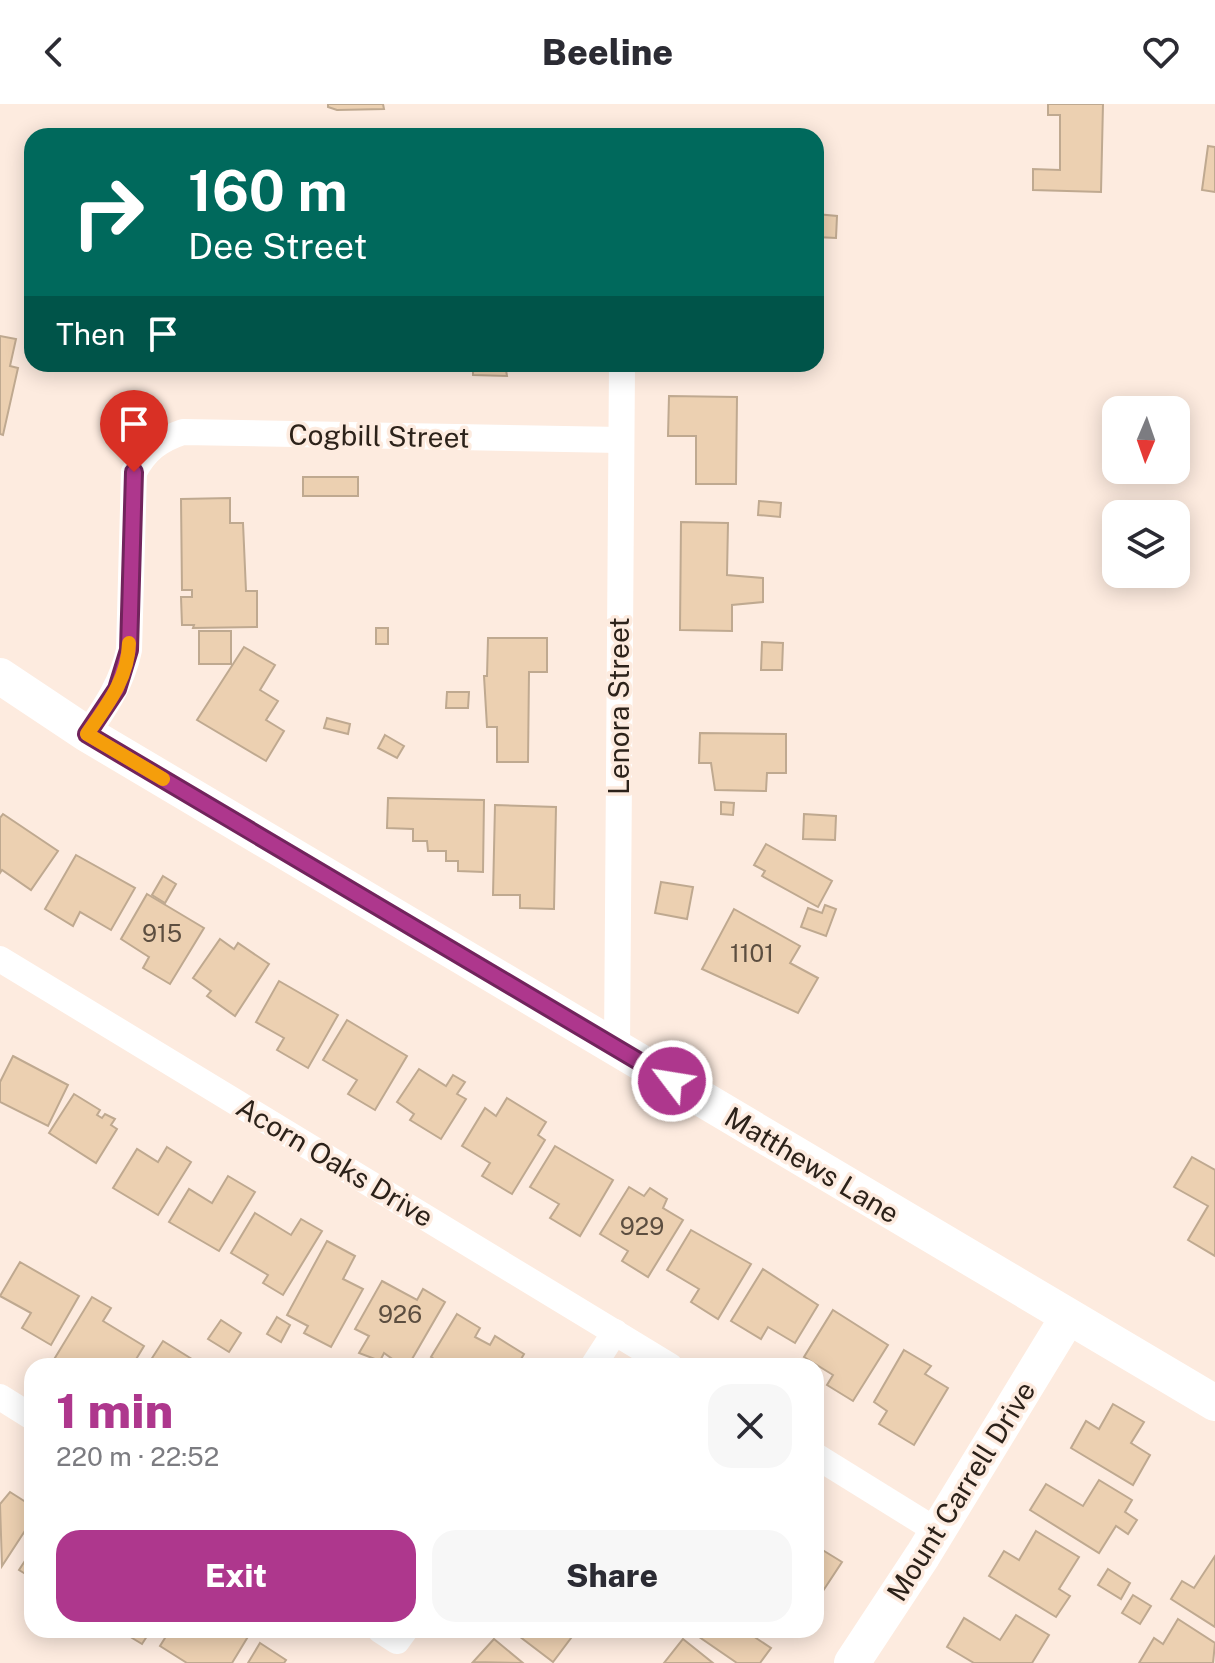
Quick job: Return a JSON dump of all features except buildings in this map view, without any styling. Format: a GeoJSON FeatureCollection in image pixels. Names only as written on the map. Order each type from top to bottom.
{"type":"FeatureCollection","features":[{"type":"Feature","properties":{"kind":"street","name":"Lenora Street"},"geometry":{"type":"LineString","coordinates":[[617,1048],[622,372]]}},
{"type":"Feature","properties":{"kind":"street","name":"Cogbill Street"},"geometry":{"type":"LineString","coordinates":[[87,734],[117,689],[129,650],[134,472],[143,454],[163,439],[183,432],[621,440]]}},
{"type":"Feature","properties":{"kind":"street","name":"Matthews Lane"},"geometry":{"type":"LineString","coordinates":[[0,676],[87,734],[1215,1403]]}},
{"type":"Feature","properties":{"kind":"street","name":"Acorn Oaks Drive"},"geometry":{"type":"LineString","coordinates":[[0,959],[657,1358]]}},
{"type":"Feature","properties":{"kind":"street","name":"Mount Carrell Drive"},"geometry":{"type":"LineString","coordinates":[[852,1663],[1068,1317]]}},
{"type":"Feature","properties":{"kind":"street"},"geometry":{"type":"LineString","coordinates":[[598,1358],[615,1332]]}},
{"type":"Feature","properties":{"kind":"street"},"geometry":{"type":"LineString","coordinates":[[0,1397],[24,1412]]}},
{"type":"Feature","properties":{"kind":"street"},"geometry":{"type":"LineString","coordinates":[[824,1461],[937,1531]]}},
{"type":"Feature","properties":{"kind":"slow traffic"},"geometry":{"type":"LineString","coordinates":[[129,643],[124,674],[87,734],[163,779]]}},
{"type":"Feature","properties":{"kind":"route"},"geometry":{"type":"LineString","coordinates":[[134,472],[129,650],[117,689],[87,734],[672,1081]]}}]}
